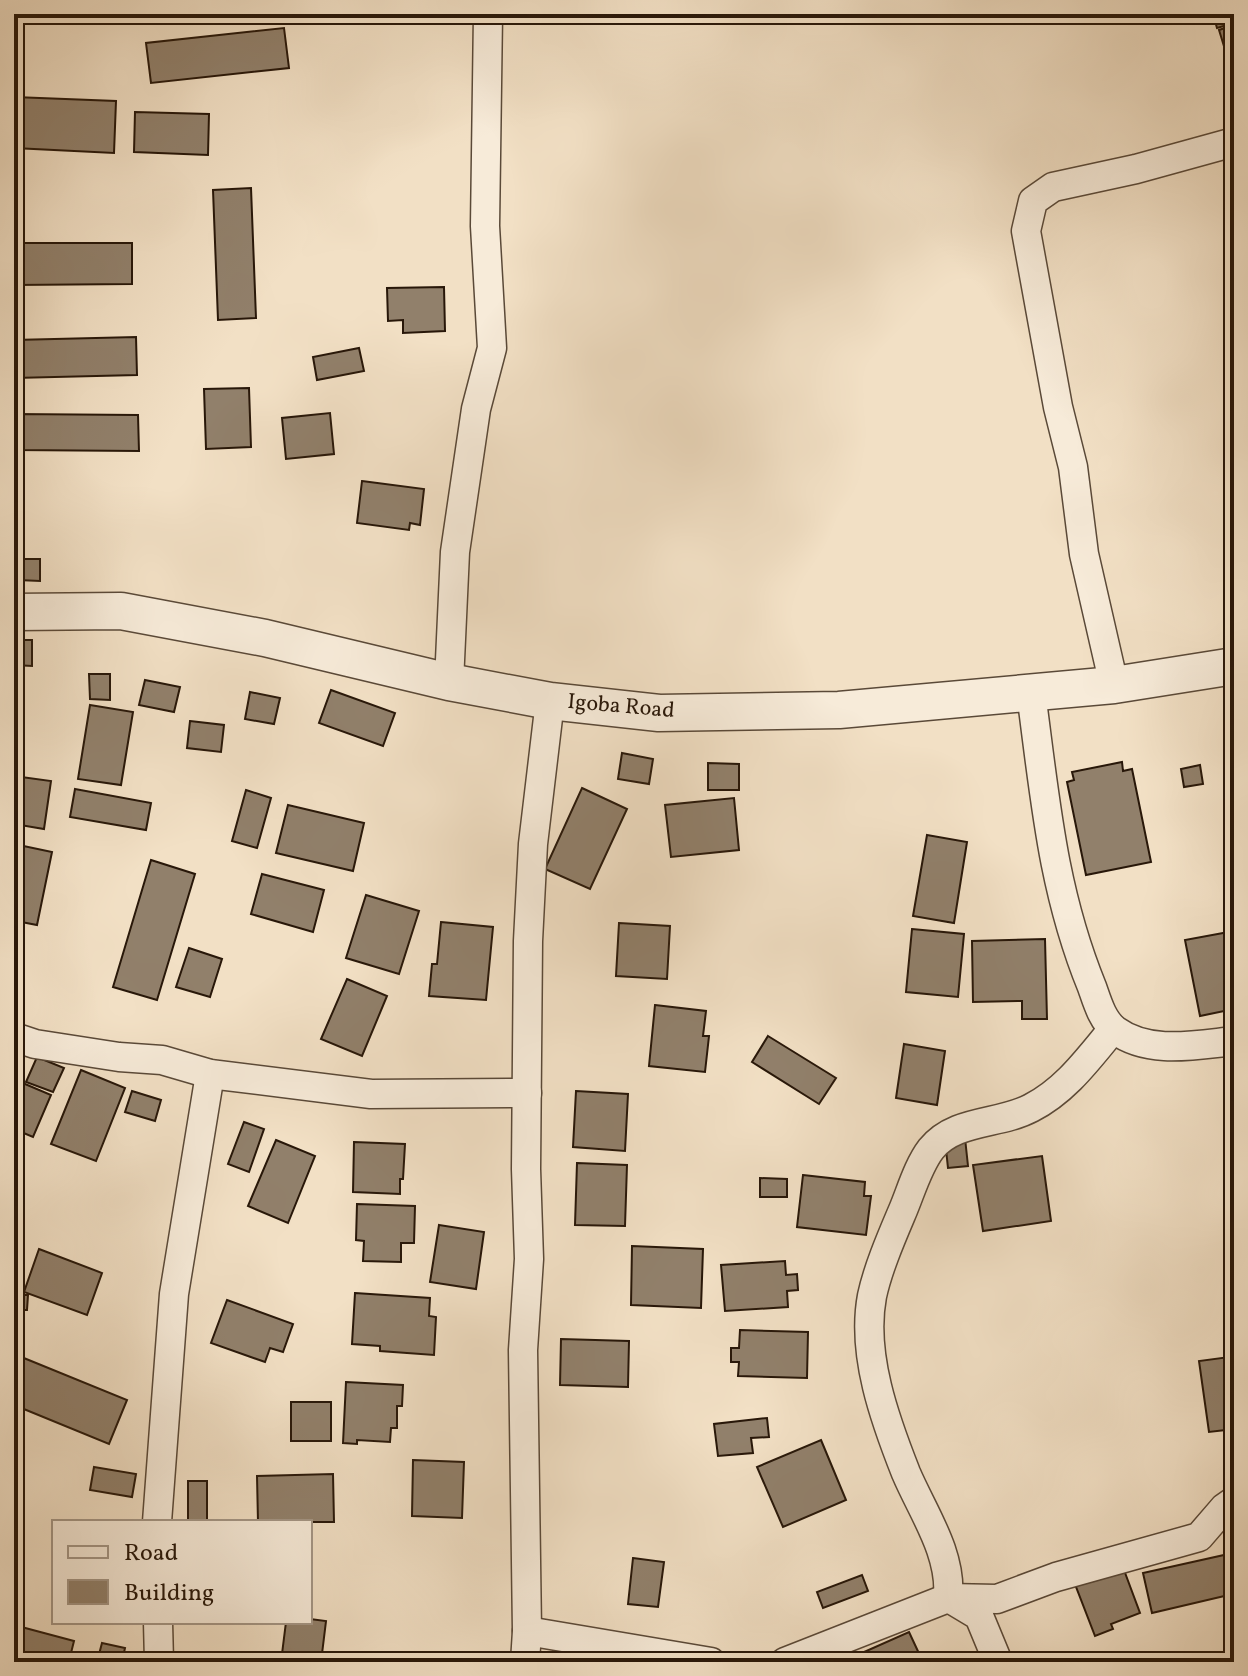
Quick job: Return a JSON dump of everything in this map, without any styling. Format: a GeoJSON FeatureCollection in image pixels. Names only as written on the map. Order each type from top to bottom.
{"type":"FeatureCollection","features":[{"type":"Feature","properties":{"kind":"street"},"geometry":{"type":"LineString","coordinates":[[449,682],[455,552],[476,409],[492,348],[485,226],[488,14]]}},
{"type":"Feature","properties":{"kind":"street"},"geometry":{"type":"LineString","coordinates":[[1114,685],[1084,554],[1073,467],[1058,407],[1026,231],[1029,216],[1033,201],[1053,187],[1136,169],[1234,142]]}},
{"type":"Feature","properties":{"kind":"street","name":"Igoba Road"},"geometry":{"type":"LineString","coordinates":[[14,612],[121,611],[265,638],[449,682],[550,701],[659,713],[839,710],[1114,685],[1234,666]]}},
{"type":"Feature","properties":{"kind":"street"},"geometry":{"type":"LineString","coordinates":[[1031,693],[1053,859],[1075,947],[1103,1016],[1113,1029],[1135,1041],[1154,1046],[1178,1047],[1234,1041]]}},
{"type":"Feature","properties":{"kind":"street"},"geometry":{"type":"LineString","coordinates":[[525,1662],[523,1350],[529,1259],[528,941],[533,844],[550,701]]}},
{"type":"Feature","properties":{"kind":"street"},"geometry":{"type":"LineString","coordinates":[[948,1598],[950,1583],[941,1549],[907,1473],[876,1377],[869,1331],[873,1295],[899,1219],[931,1149],[958,1129],[1028,1110],[1054,1094],[1075,1076],[1113,1029]]}},
{"type":"Feature","properties":{"kind":"street"},"geometry":{"type":"LineString","coordinates":[[14,1037],[35,1044],[162,1060],[210,1074],[371,1094],[527,1093]]}},
{"type":"Feature","properties":{"kind":"street"},"geometry":{"type":"LineString","coordinates":[[157,1520],[174,1294],[210,1074]]}},
{"type":"Feature","properties":{"kind":"street"},"geometry":{"type":"LineString","coordinates":[[785,1662],[948,1598],[997,1599],[1056,1577],[1199,1537],[1234,1501]]}},
{"type":"Feature","properties":{"kind":"street"},"geometry":{"type":"LineString","coordinates":[[948,1598],[979,1616],[998,1662]]}},
{"type":"Feature","properties":{"kind":"street"},"geometry":{"type":"LineString","coordinates":[[158,1624],[159,1662]]}},
{"type":"Feature","properties":{"kind":"street"},"geometry":{"type":"LineString","coordinates":[[527,1631],[711,1662]]}},
{"type":"Feature","properties":{"kind":"building"},"geometry":{"type":"Polygon","coordinates":[[[14,14],[121,14],[121,20],[14,18],[14,14]]]}},
{"type":"Feature","properties":{"kind":"building"},"geometry":{"type":"Polygon","coordinates":[[[1213,14],[1234,14],[1234,23],[1217,28],[1213,14]]]}},
{"type":"Feature","properties":{"kind":"building"},"geometry":{"type":"Polygon","coordinates":[[[1234,25],[1234,79],[1219,30],[1234,25]]]}},
{"type":"Feature","properties":{"kind":"building"},"geometry":{"type":"Polygon","coordinates":[[[284,28],[289,68],[151,83],[146,43],[284,28]]]}},
{"type":"Feature","properties":{"kind":"building"},"geometry":{"type":"Polygon","coordinates":[[[14,97],[116,101],[114,153],[14,148],[14,97]]]}},
{"type":"Feature","properties":{"kind":"building"},"geometry":{"type":"Polygon","coordinates":[[[135,112],[209,114],[208,155],[134,152],[135,112]]]}},
{"type":"Feature","properties":{"kind":"building"},"geometry":{"type":"Polygon","coordinates":[[[251,188],[256,318],[218,320],[213,190],[251,188]]]}},
{"type":"Feature","properties":{"kind":"building"},"geometry":{"type":"Polygon","coordinates":[[[14,243],[132,243],[132,284],[14,285],[14,243]]]}},
{"type":"Feature","properties":{"kind":"building"},"geometry":{"type":"Polygon","coordinates":[[[444,287],[445,331],[403,333],[403,320],[388,321],[387,288],[444,287]]]}},
{"type":"Feature","properties":{"kind":"building"},"geometry":{"type":"Polygon","coordinates":[[[136,337],[137,375],[14,378],[14,340],[136,337]]]}},
{"type":"Feature","properties":{"kind":"building"},"geometry":{"type":"Polygon","coordinates":[[[359,348],[364,371],[317,380],[313,357],[359,348]]]}},
{"type":"Feature","properties":{"kind":"building"},"geometry":{"type":"Polygon","coordinates":[[[249,388],[251,447],[206,449],[204,389],[249,388]]]}},
{"type":"Feature","properties":{"kind":"building"},"geometry":{"type":"Polygon","coordinates":[[[330,413],[334,454],[286,459],[282,418],[330,413]]]}},
{"type":"Feature","properties":{"kind":"building"},"geometry":{"type":"Polygon","coordinates":[[[14,414],[138,415],[139,451],[14,450],[14,414]]]}},
{"type":"Feature","properties":{"kind":"building"},"geometry":{"type":"Polygon","coordinates":[[[362,481],[424,489],[420,525],[410,523],[409,530],[357,523],[362,481]]]}},
{"type":"Feature","properties":{"kind":"building"},"geometry":{"type":"Polygon","coordinates":[[[18,559],[40,559],[40,581],[18,580],[18,559]]]}},
{"type":"Feature","properties":{"kind":"building"},"geometry":{"type":"Polygon","coordinates":[[[14,640],[32,640],[32,666],[14,665],[14,640]]]}},
{"type":"Feature","properties":{"kind":"building"},"geometry":{"type":"Polygon","coordinates":[[[89,674],[110,674],[110,700],[90,699],[89,674]]]}},
{"type":"Feature","properties":{"kind":"building"},"geometry":{"type":"Polygon","coordinates":[[[145,680],[180,687],[174,712],[139,705],[145,680]]]}},
{"type":"Feature","properties":{"kind":"building"},"geometry":{"type":"Polygon","coordinates":[[[331,690],[395,713],[383,746],[319,723],[331,690]]]}},
{"type":"Feature","properties":{"kind":"building"},"geometry":{"type":"Polygon","coordinates":[[[250,692],[280,698],[274,724],[245,719],[250,692]]]}},
{"type":"Feature","properties":{"kind":"building"},"geometry":{"type":"Polygon","coordinates":[[[90,705],[133,712],[121,785],[78,779],[90,705]]]}},
{"type":"Feature","properties":{"kind":"building"},"geometry":{"type":"Polygon","coordinates":[[[190,721],[224,725],[221,752],[187,748],[190,721]]]}},
{"type":"Feature","properties":{"kind":"building"},"geometry":{"type":"Polygon","coordinates":[[[622,753],[653,759],[649,784],[618,779],[622,753]]]}},
{"type":"Feature","properties":{"kind":"building"},"geometry":{"type":"Polygon","coordinates":[[[1122,762],[1123,771],[1132,769],[1151,862],[1086,875],[1067,782],[1074,780],[1072,772],[1122,762]]]}},
{"type":"Feature","properties":{"kind":"building"},"geometry":{"type":"Polygon","coordinates":[[[708,763],[739,764],[739,790],[708,790],[708,763]]]}},
{"type":"Feature","properties":{"kind":"building"},"geometry":{"type":"Polygon","coordinates":[[[1200,765],[1203,784],[1184,787],[1181,769],[1200,765]]]}},
{"type":"Feature","properties":{"kind":"building"},"geometry":{"type":"Polygon","coordinates":[[[14,776],[51,781],[44,829],[14,824],[14,776]]]}},
{"type":"Feature","properties":{"kind":"building"},"geometry":{"type":"Polygon","coordinates":[[[582,788],[627,809],[590,889],[545,869],[582,788]]]}},
{"type":"Feature","properties":{"kind":"building"},"geometry":{"type":"Polygon","coordinates":[[[75,789],[151,803],[146,830],[70,817],[75,789]]]}},
{"type":"Feature","properties":{"kind":"building"},"geometry":{"type":"Polygon","coordinates":[[[246,790],[271,798],[257,848],[232,841],[246,790]]]}},
{"type":"Feature","properties":{"kind":"building"},"geometry":{"type":"Polygon","coordinates":[[[734,798],[739,850],[671,857],[665,805],[734,798]]]}},
{"type":"Feature","properties":{"kind":"building"},"geometry":{"type":"Polygon","coordinates":[[[288,805],[364,823],[353,871],[276,853],[288,805]]]}},
{"type":"Feature","properties":{"kind":"building"},"geometry":{"type":"Polygon","coordinates":[[[927,835],[967,842],[954,923],[913,916],[927,835]]]}},
{"type":"Feature","properties":{"kind":"building"},"geometry":{"type":"Polygon","coordinates":[[[14,844],[52,852],[37,925],[16,921],[19,908],[14,907],[14,844]]]}},
{"type":"Feature","properties":{"kind":"building"},"geometry":{"type":"Polygon","coordinates":[[[151,860],[195,874],[157,1000],[113,987],[151,860]]]}},
{"type":"Feature","properties":{"kind":"building"},"geometry":{"type":"Polygon","coordinates":[[[262,874],[324,890],[313,932],[251,914],[262,874]]]}},
{"type":"Feature","properties":{"kind":"building"},"geometry":{"type":"Polygon","coordinates":[[[366,895],[419,911],[399,974],[346,958],[366,895]]]}},
{"type":"Feature","properties":{"kind":"building"},"geometry":{"type":"Polygon","coordinates":[[[441,922],[493,927],[486,1000],[429,996],[432,964],[437,964],[441,922]]]}},
{"type":"Feature","properties":{"kind":"building"},"geometry":{"type":"Polygon","coordinates":[[[619,923],[670,926],[667,979],[616,976],[619,923]]]}},
{"type":"Feature","properties":{"kind":"building"},"geometry":{"type":"Polygon","coordinates":[[[912,929],[964,934],[958,997],[906,992],[912,929]]]}},
{"type":"Feature","properties":{"kind":"building"},"geometry":{"type":"Polygon","coordinates":[[[1234,931],[1234,1009],[1200,1016],[1185,940],[1234,931]]]}},
{"type":"Feature","properties":{"kind":"building"},"geometry":{"type":"Polygon","coordinates":[[[1045,939],[1047,1019],[1022,1019],[1022,1001],[973,1002],[972,941],[1045,939]]]}},
{"type":"Feature","properties":{"kind":"building"},"geometry":{"type":"Polygon","coordinates":[[[189,948],[222,959],[210,997],[176,987],[189,948]]]}},
{"type":"Feature","properties":{"kind":"building"},"geometry":{"type":"Polygon","coordinates":[[[347,979],[387,996],[362,1056],[321,1039],[347,979]]]}},
{"type":"Feature","properties":{"kind":"building"},"geometry":{"type":"Polygon","coordinates":[[[655,1005],[706,1011],[703,1036],[709,1036],[705,1072],[649,1066],[655,1005]]]}},
{"type":"Feature","properties":{"kind":"building"},"geometry":{"type":"Polygon","coordinates":[[[768,1036],[836,1078],[819,1104],[752,1062],[768,1036]]]}},
{"type":"Feature","properties":{"kind":"building"},"geometry":{"type":"Polygon","coordinates":[[[904,1044],[945,1051],[937,1105],[896,1098],[904,1044]]]}},
{"type":"Feature","properties":{"kind":"building"},"geometry":{"type":"Polygon","coordinates":[[[37,1057],[64,1068],[53,1092],[26,1082],[37,1057]]]}},
{"type":"Feature","properties":{"kind":"building"},"geometry":{"type":"Polygon","coordinates":[[[81,1070],[125,1088],[96,1161],[51,1144],[81,1070]]]}},
{"type":"Feature","properties":{"kind":"building"},"geometry":{"type":"Polygon","coordinates":[[[18,1081],[51,1095],[33,1137],[14,1129],[14,1090],[18,1081]]]}},
{"type":"Feature","properties":{"kind":"building"},"geometry":{"type":"Polygon","coordinates":[[[132,1091],[161,1100],[155,1121],[125,1112],[132,1091]]]}},
{"type":"Feature","properties":{"kind":"building"},"geometry":{"type":"Polygon","coordinates":[[[576,1091],[628,1094],[625,1151],[573,1147],[576,1091]]]}},
{"type":"Feature","properties":{"kind":"building"},"geometry":{"type":"Polygon","coordinates":[[[244,1122],[264,1129],[249,1172],[228,1164],[244,1122]]]}},
{"type":"Feature","properties":{"kind":"building"},"geometry":{"type":"Polygon","coordinates":[[[965,1138],[968,1166],[948,1168],[945,1140],[965,1138]]]}},
{"type":"Feature","properties":{"kind":"building"},"geometry":{"type":"Polygon","coordinates":[[[276,1140],[315,1156],[288,1223],[248,1206],[276,1140]]]}},
{"type":"Feature","properties":{"kind":"building"},"geometry":{"type":"Polygon","coordinates":[[[354,1142],[405,1144],[400,1194],[353,1192],[354,1142]]]}},
{"type":"Feature","properties":{"kind":"building"},"geometry":{"type":"Polygon","coordinates":[[[1042,1156],[1051,1221],[983,1231],[973,1165],[1042,1156]]]}},
{"type":"Feature","properties":{"kind":"building"},"geometry":{"type":"Polygon","coordinates":[[[577,1163],[627,1165],[625,1226],[575,1225],[577,1163]]]}},
{"type":"Feature","properties":{"kind":"building"},"geometry":{"type":"Polygon","coordinates":[[[803,1175],[865,1182],[864,1196],[871,1196],[866,1235],[797,1227],[803,1175]]]}},
{"type":"Feature","properties":{"kind":"building"},"geometry":{"type":"Polygon","coordinates":[[[760,1178],[787,1179],[787,1197],[760,1197],[760,1178]]]}},
{"type":"Feature","properties":{"kind":"building"},"geometry":{"type":"Polygon","coordinates":[[[357,1204],[415,1206],[414,1243],[401,1243],[401,1262],[363,1261],[364,1241],[356,1240],[357,1204]]]}},
{"type":"Feature","properties":{"kind":"building"},"geometry":{"type":"Polygon","coordinates":[[[439,1225],[484,1232],[476,1289],[430,1282],[439,1225]]]}},
{"type":"Feature","properties":{"kind":"building"},"geometry":{"type":"Polygon","coordinates":[[[632,1246],[703,1249],[701,1308],[631,1305],[632,1246]]]}},
{"type":"Feature","properties":{"kind":"building"},"geometry":{"type":"Polygon","coordinates":[[[39,1249],[102,1273],[87,1315],[24,1292],[39,1249]]]}},
{"type":"Feature","properties":{"kind":"building"},"geometry":{"type":"Polygon","coordinates":[[[785,1261],[786,1275],[797,1274],[798,1290],[787,1291],[788,1307],[725,1311],[721,1265],[785,1261]]]}},
{"type":"Feature","properties":{"kind":"building"},"geometry":{"type":"Polygon","coordinates":[[[14,1277],[20,1278],[19,1295],[28,1295],[27,1310],[18,1310],[17,1323],[14,1322],[14,1277]]]}},
{"type":"Feature","properties":{"kind":"building"},"geometry":{"type":"Polygon","coordinates":[[[355,1293],[430,1298],[429,1316],[436,1317],[434,1355],[380,1351],[380,1346],[352,1344],[355,1293]]]}},
{"type":"Feature","properties":{"kind":"building"},"geometry":{"type":"Polygon","coordinates":[[[227,1300],[293,1324],[283,1352],[270,1348],[265,1362],[211,1343],[227,1300]]]}},
{"type":"Feature","properties":{"kind":"building"},"geometry":{"type":"Polygon","coordinates":[[[740,1330],[808,1332],[807,1378],[738,1376],[739,1362],[731,1362],[731,1348],[739,1348],[740,1330]]]}},
{"type":"Feature","properties":{"kind":"building"},"geometry":{"type":"Polygon","coordinates":[[[561,1339],[629,1341],[628,1387],[560,1385],[561,1339]]]}},
{"type":"Feature","properties":{"kind":"building"},"geometry":{"type":"Polygon","coordinates":[[[14,1354],[127,1400],[109,1444],[14,1405],[14,1354]]]}},
{"type":"Feature","properties":{"kind":"building"},"geometry":{"type":"Polygon","coordinates":[[[1229,1357],[1234,1392],[1234,1429],[1209,1432],[1199,1361],[1229,1357]]]}},
{"type":"Feature","properties":{"kind":"building"},"geometry":{"type":"Polygon","coordinates":[[[346,1382],[403,1385],[402,1406],[397,1406],[397,1428],[391,1428],[390,1442],[357,1440],[357,1444],[343,1443],[346,1382]]]}},
{"type":"Feature","properties":{"kind":"building"},"geometry":{"type":"Polygon","coordinates":[[[291,1402],[331,1402],[331,1441],[291,1441],[291,1402]]]}},
{"type":"Feature","properties":{"kind":"building"},"geometry":{"type":"Polygon","coordinates":[[[767,1418],[769,1437],[751,1438],[753,1453],[718,1456],[714,1424],[767,1418]]]}},
{"type":"Feature","properties":{"kind":"building"},"geometry":{"type":"Polygon","coordinates":[[[821,1440],[846,1500],[783,1527],[757,1467],[821,1440]]]}},
{"type":"Feature","properties":{"kind":"building"},"geometry":{"type":"Polygon","coordinates":[[[413,1460],[464,1462],[462,1518],[412,1516],[413,1460]]]}},
{"type":"Feature","properties":{"kind":"building"},"geometry":{"type":"Polygon","coordinates":[[[94,1467],[136,1474],[132,1497],[90,1490],[94,1467]]]}},
{"type":"Feature","properties":{"kind":"building"},"geometry":{"type":"Polygon","coordinates":[[[333,1474],[334,1522],[258,1520],[257,1476],[333,1474]]]}},
{"type":"Feature","properties":{"kind":"building"},"geometry":{"type":"Polygon","coordinates":[[[188,1481],[207,1481],[207,1520],[188,1520],[188,1481]]]}},
{"type":"Feature","properties":{"kind":"building"},"geometry":{"type":"Polygon","coordinates":[[[1224,1555],[1233,1594],[1152,1613],[1143,1573],[1224,1555]]]}},
{"type":"Feature","properties":{"kind":"building"},"geometry":{"type":"Polygon","coordinates":[[[633,1558],[664,1562],[658,1607],[628,1604],[633,1558]]]}},
{"type":"Feature","properties":{"kind":"building"},"geometry":{"type":"Polygon","coordinates":[[[1121,1562],[1140,1613],[1111,1624],[1113,1629],[1095,1636],[1073,1579],[1121,1562]]]}},
{"type":"Feature","properties":{"kind":"building"},"geometry":{"type":"Polygon","coordinates":[[[862,1575],[868,1591],[823,1608],[817,1592],[862,1575]]]}},
{"type":"Feature","properties":{"kind":"building"},"geometry":{"type":"Polygon","coordinates":[[[312,1619],[326,1621],[321,1662],[281,1662],[286,1624],[312,1624],[312,1619]]]}},
{"type":"Feature","properties":{"kind":"building"},"geometry":{"type":"Polygon","coordinates":[[[14,1625],[74,1641],[71,1653],[79,1655],[77,1662],[14,1662],[14,1625]]]}},
{"type":"Feature","properties":{"kind":"building"},"geometry":{"type":"Polygon","coordinates":[[[909,1632],[923,1662],[869,1662],[864,1652],[909,1632]]]}},
{"type":"Feature","properties":{"kind":"building"},"geometry":{"type":"Polygon","coordinates":[[[102,1643],[125,1648],[122,1662],[97,1662],[102,1643]]]}}]}
